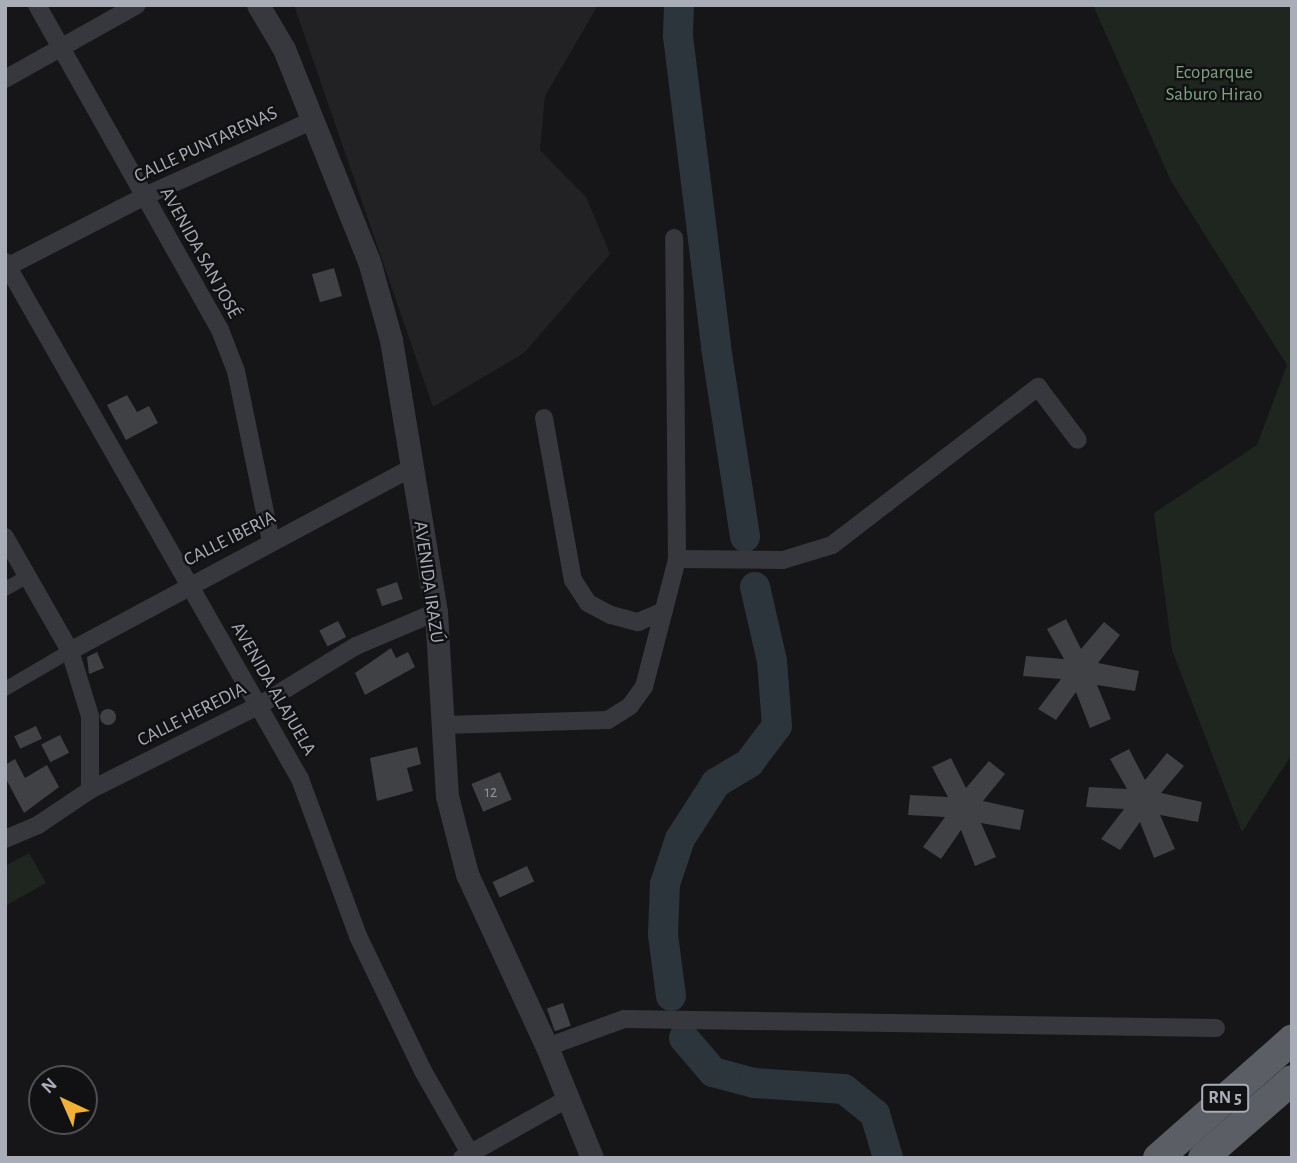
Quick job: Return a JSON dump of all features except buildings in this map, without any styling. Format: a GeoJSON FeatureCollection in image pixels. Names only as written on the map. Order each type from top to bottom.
{"type":"FeatureCollection","features":[{"type":"Feature","properties":{"kind":"highway","name":"RN 5"},"geometry":{"type":"LineString","coordinates":[[1158,1158],[1292,1041]]}},
{"type":"Feature","properties":{"kind":"highway","name":"RN 5"},"geometry":{"type":"LineString","coordinates":[[1203,1158],[1292,1080]]}},
{"type":"Feature","properties":{"kind":"street","name":"AVENIDA SAN JOSÉ"},"geometry":{"type":"LineString","coordinates":[[37,5],[220,330],[236,371],[271,542]]}},
{"type":"Feature","properties":{"kind":"street"},"geometry":{"type":"LineString","coordinates":[[5,79],[137,5]]}},
{"type":"Feature","properties":{"kind":"street","name":"AVENIDA IRAZÚ"},"geometry":{"type":"LineString","coordinates":[[258,5],[284,49],[313,120],[376,287],[391,340],[436,612],[447,796],[467,874],[547,1048],[592,1158]]}},
{"type":"Feature","properties":{"kind":"street","name":"CALLE PUNTARENAS"},"geometry":{"type":"LineString","coordinates":[[6,265],[145,196],[313,120]]}},
{"type":"Feature","properties":{"kind":"street"},"geometry":{"type":"LineString","coordinates":[[443,725],[608,720],[630,706],[644,687],[677,559],[674,238]]}},
{"type":"Feature","properties":{"kind":"street","name":"AVENIDA ALAJUELA"},"geometry":{"type":"LineString","coordinates":[[6,265],[300,779],[364,948],[466,1156]]}},
{"type":"Feature","properties":{"kind":"street"},"geometry":{"type":"LineString","coordinates":[[677,559],[783,560],[832,545],[1038,387],[1078,440]]}},
{"type":"Feature","properties":{"kind":"street"},"geometry":{"type":"LineString","coordinates":[[544,418],[573,580],[588,603],[611,615],[638,622],[664,611]]}},
{"type":"Feature","properties":{"kind":"street","name":"CALLE IBERIA"},"geometry":{"type":"LineString","coordinates":[[70,652],[188,584],[411,468]]}},
{"type":"Feature","properties":{"kind":"street"},"geometry":{"type":"LineString","coordinates":[[5,537],[70,652],[90,716],[90,790]]}},
{"type":"Feature","properties":{"kind":"street"},"geometry":{"type":"LineString","coordinates":[[5,589],[28,576]]}},
{"type":"Feature","properties":{"kind":"street","name":"CALLE HEREDIA"},"geometry":{"type":"LineString","coordinates":[[5,839],[38,825],[90,790],[258,706],[356,646],[436,612]]}},
{"type":"Feature","properties":{"kind":"street"},"geometry":{"type":"LineString","coordinates":[[5,689],[70,652]]}},
{"type":"Feature","properties":{"kind":"street"},"geometry":{"type":"LineString","coordinates":[[547,1048],[624,1019],[1216,1028]]}},
{"type":"Feature","properties":{"kind":"street"},"geometry":{"type":"LineString","coordinates":[[466,1156],[567,1099]]}},
{"type":"Feature","properties":{"kind":"shaded area"},"geometry":{"type":"Polygon","coordinates":[[[294,5],[598,5],[545,96],[540,150],[586,197],[610,254],[524,353],[433,407],[294,5]]]}},
{"type":"Feature","properties":{"kind":"green space","name":"Ecoparque Saburo Hirao"},"geometry":{"type":"Polygon","coordinates":[[[1093,5],[1292,5],[1292,754],[1242,832],[1172,650],[1154,513],[1257,445],[1287,365],[1171,181],[1093,5]]]}},
{"type":"Feature","properties":{"kind":"green space"},"geometry":{"type":"Polygon","coordinates":[[[29,853],[46,883],[5,906],[5,866],[29,853]]]}},
{"type":"Feature","properties":{"kind":"waterway"},"geometry":{"type":"LineString","coordinates":[[679,5],[678,36],[716,347],[745,537]]}},
{"type":"Feature","properties":{"kind":"waterway"},"geometry":{"type":"LineString","coordinates":[[671,996],[663,935],[665,884],[680,839],[716,783],[749,763],[777,726],[772,661],[755,587]]}},
{"type":"Feature","properties":{"kind":"waterway"},"geometry":{"type":"LineString","coordinates":[[684,1038],[713,1072],[754,1083],[844,1089],[875,1114],[888,1158]]}}]}
